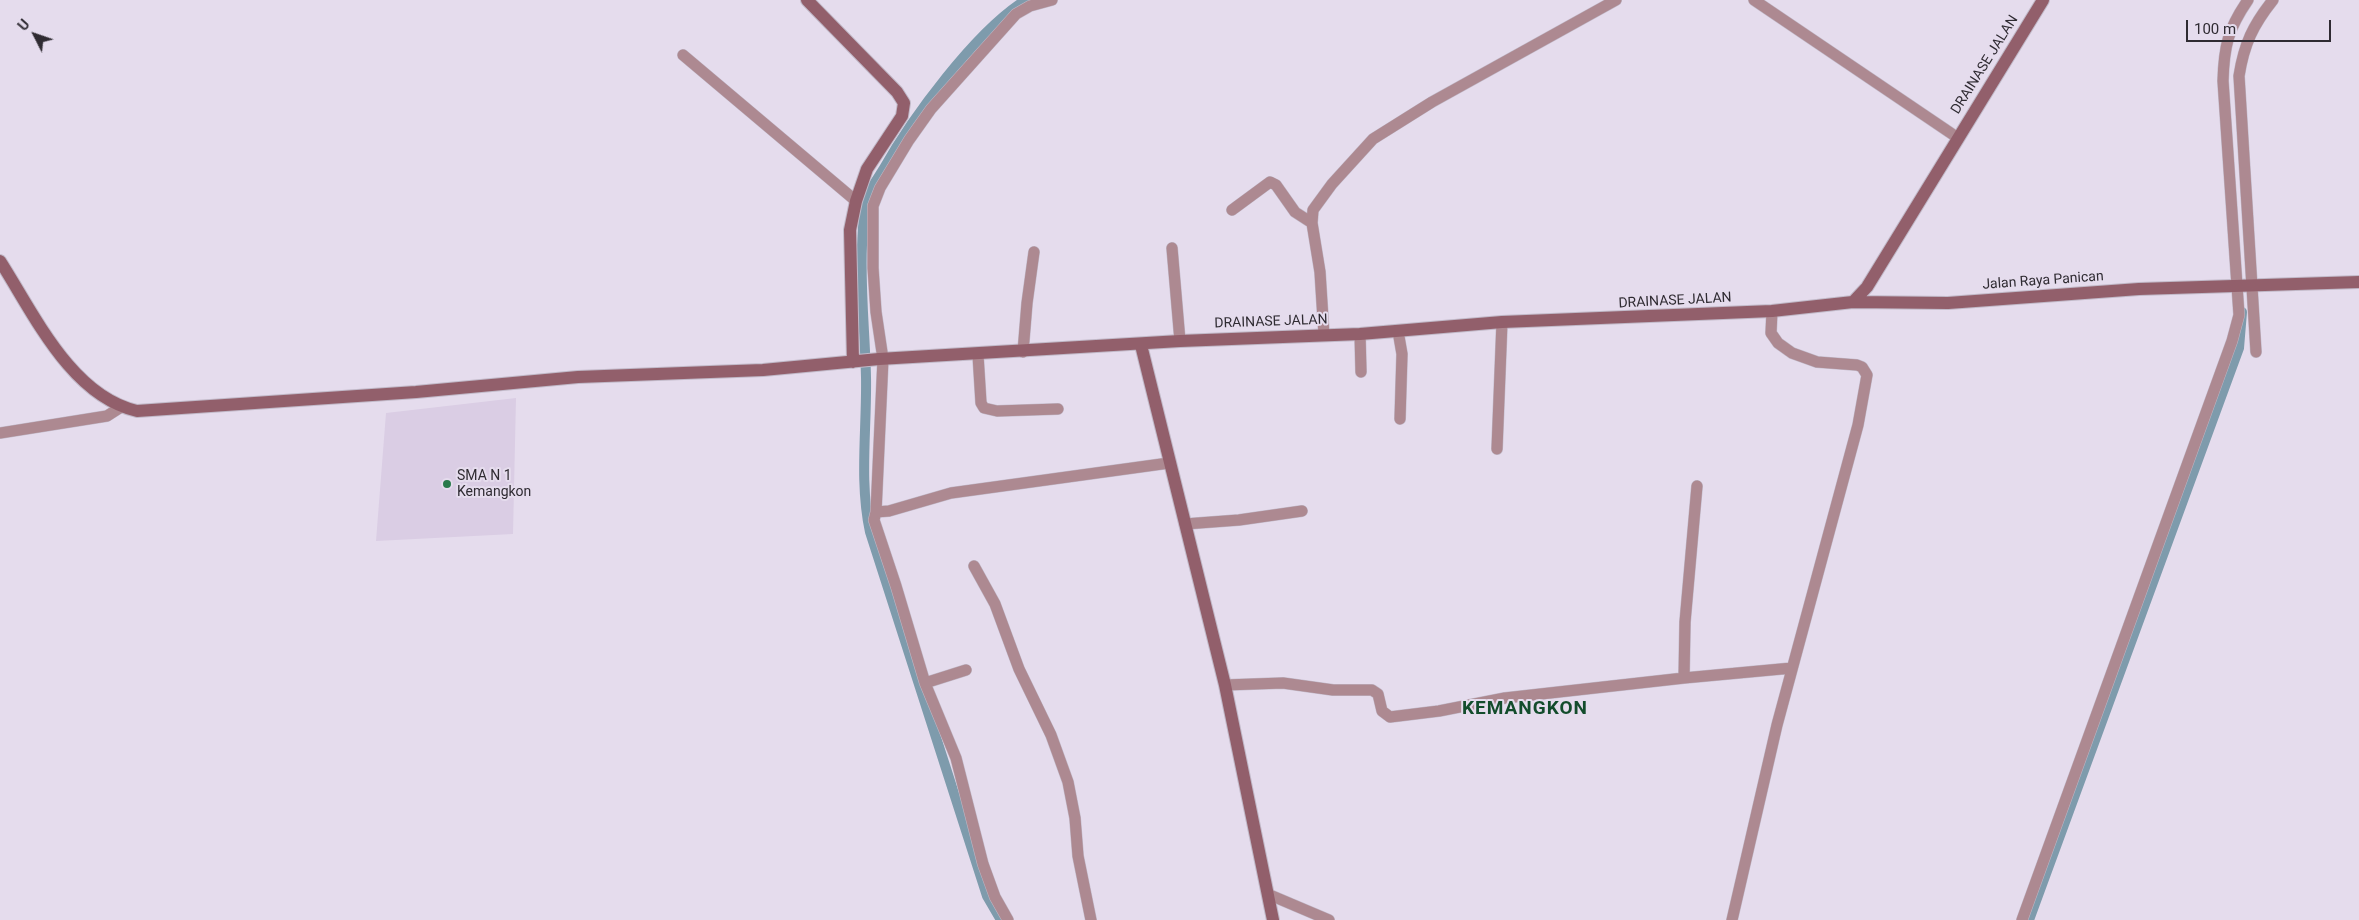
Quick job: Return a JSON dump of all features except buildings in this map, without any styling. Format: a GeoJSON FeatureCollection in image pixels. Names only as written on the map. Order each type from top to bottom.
{"type":"FeatureCollection","features":[{"type":"Feature","properties":{"kind":"street"},"geometry":{"type":"LineString","coordinates":[[806,0],[897,92],[904,103],[902,116],[867,169],[856,201],[850,230],[853,362]]}},
{"type":"Feature","properties":{"kind":"street"},"geometry":{"type":"LineString","coordinates":[[1008,920],[995,897],[983,864],[956,758],[925,683],[874,520],[876,512],[881,359],[876,312],[872,233],[873,206],[880,188],[909,140],[931,109],[1016,14],[1030,6],[1052,0]]}},
{"type":"Feature","properties":{"kind":"street"},"geometry":{"type":"LineString","coordinates":[[1324,335],[1320,272],[1312,222],[1313,210],[1319,200],[1373,139],[1432,102],[1616,0]]}},
{"type":"Feature","properties":{"kind":"street"},"geometry":{"type":"LineString","coordinates":[[1754,0],[1958,138]]}},
{"type":"Feature","properties":{"kind":"street","name":"DRAINASE JALAN"},"geometry":{"type":"LineString","coordinates":[[121,407],[137,410],[416,392],[578,377],[763,370],[881,359],[978,355],[1180,341],[1360,334],[1502,322],[1772,311],[1853,302],[1867,287],[2043,0]]}},
{"type":"Feature","properties":{"kind":"street"},"geometry":{"type":"LineString","coordinates":[[2022,920],[2232,341],[2239,315],[2223,81],[2224,54],[2230,28],[2248,0]]}},
{"type":"Feature","properties":{"kind":"street"},"geometry":{"type":"LineString","coordinates":[[2256,352],[2239,76],[2248,38],[2257,20],[2273,0]]}},
{"type":"Feature","properties":{"kind":"street"},"geometry":{"type":"LineString","coordinates":[[682,55],[856,201]]}},
{"type":"Feature","properties":{"kind":"street"},"geometry":{"type":"LineString","coordinates":[[1232,210],[1270,182],[1276,185],[1295,212],[1312,222]]}},
{"type":"Feature","properties":{"kind":"street"},"geometry":{"type":"LineString","coordinates":[[1172,248],[1180,341]]}},
{"type":"Feature","properties":{"kind":"street"},"geometry":{"type":"LineString","coordinates":[[1023,352],[1034,252]]}},
{"type":"Feature","properties":{"kind":"street"},"geometry":{"type":"LineString","coordinates":[[0,261],[24,302],[68,366],[98,393],[121,407],[107,416],[0,433]]}},
{"type":"Feature","properties":{"kind":"street","name":"Jalan Raya Panican"},"geometry":{"type":"LineString","coordinates":[[1853,302],[1948,303],[2140,289],[2359,282]]}},
{"type":"Feature","properties":{"kind":"street"},"geometry":{"type":"LineString","coordinates":[[1732,920],[1792,668],[1858,425],[1867,375],[1860,366],[1817,362],[1788,350],[1776,341],[1772,334],[1772,311]]}},
{"type":"Feature","properties":{"kind":"street"},"geometry":{"type":"LineString","coordinates":[[1497,449],[1502,322]]}},
{"type":"Feature","properties":{"kind":"street"},"geometry":{"type":"LineString","coordinates":[[1398,331],[1402,354],[1400,419]]}},
{"type":"Feature","properties":{"kind":"street"},"geometry":{"type":"LineString","coordinates":[[1360,334],[1361,372]]}},
{"type":"Feature","properties":{"kind":"street"},"geometry":{"type":"LineString","coordinates":[[1141,345],[1225,685],[1274,920]]}},
{"type":"Feature","properties":{"kind":"street"},"geometry":{"type":"LineString","coordinates":[[978,355],[981,403],[984,408],[997,410],[1058,409]]}},
{"type":"Feature","properties":{"kind":"street"},"geometry":{"type":"LineString","coordinates":[[876,512],[889,511],[951,493],[1169,464]]}},
{"type":"Feature","properties":{"kind":"street"},"geometry":{"type":"LineString","coordinates":[[1684,678],[1684,622],[1696,486]]}},
{"type":"Feature","properties":{"kind":"street"},"geometry":{"type":"LineString","coordinates":[[1185,524],[1239,520],[1302,511]]}},
{"type":"Feature","properties":{"kind":"street"},"geometry":{"type":"LineString","coordinates":[[974,566],[995,604],[1019,669],[1051,735],[1068,782],[1075,818],[1078,856],[1091,920]]}},
{"type":"Feature","properties":{"kind":"street"},"geometry":{"type":"LineString","coordinates":[[1225,685],[1283,683],[1333,690],[1372,690],[1378,694],[1382,711],[1390,717],[1505,698],[1792,668]]}},
{"type":"Feature","properties":{"kind":"street"},"geometry":{"type":"LineString","coordinates":[[925,683],[966,670]]}},
{"type":"Feature","properties":{"kind":"street"},"geometry":{"type":"LineString","coordinates":[[1270,895],[1329,920]]}},
{"type":"Feature","properties":{"kind":"shaded area","name":"SMA N 1 Kemangkon"},"geometry":{"type":"Polygon","coordinates":[[[516,398],[513,534],[376,541],[386,413],[516,398]]]}},
{"type":"Feature","properties":{"kind":"waterway"},"geometry":{"type":"LineString","coordinates":[[1001,920],[987,896],[870,532],[864,474],[866,377],[862,245],[864,214],[869,193],[895,149],[928,102],[966,54],[987,32],[1026,0]]}},
{"type":"Feature","properties":{"kind":"waterway"},"geometry":{"type":"LineString","coordinates":[[2029,920],[2239,348],[2242,312]]}},
{"type":"Feature","properties":{"kind":"place","name":"SMA N 1 Kemangkon"},"geometry":{"type":"Point","coordinates":[447,484]}},
{"type":"Feature","properties":{"kind":"district","name":"KEMANGKON"},"geometry":{"type":"Point","coordinates":[1525,709]}}]}
